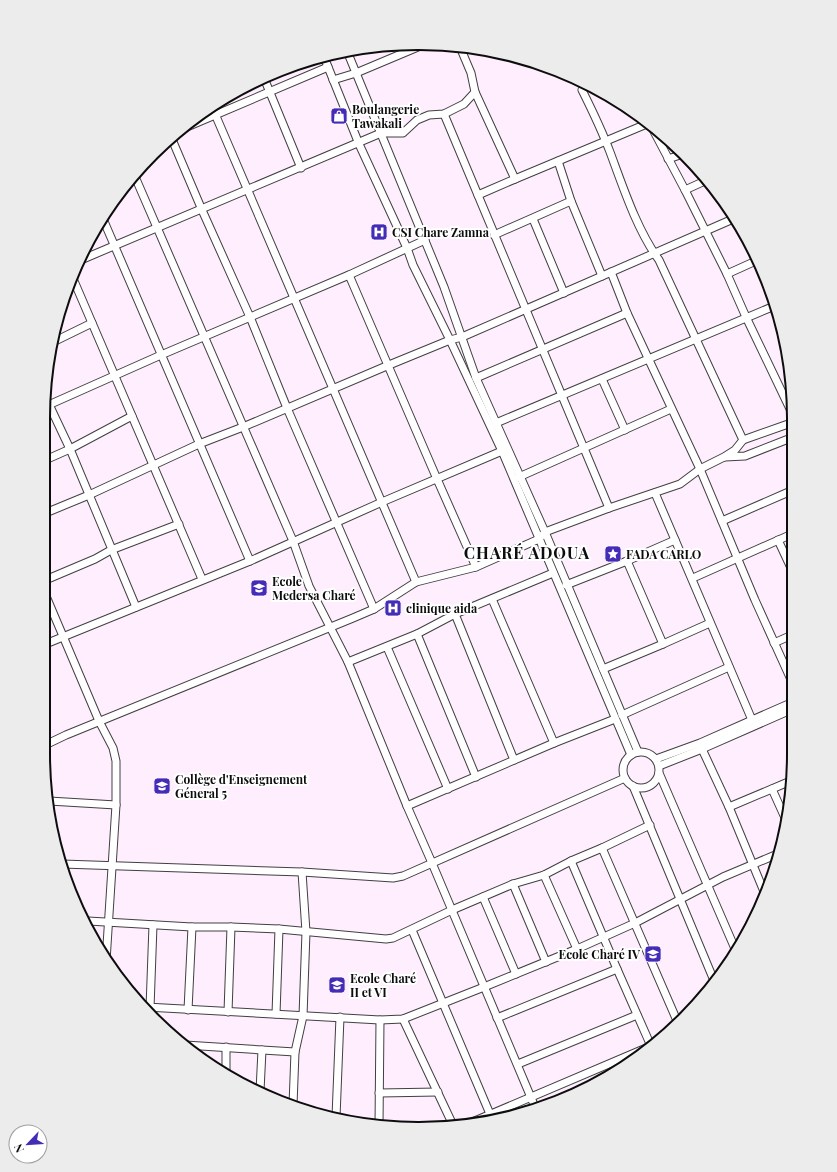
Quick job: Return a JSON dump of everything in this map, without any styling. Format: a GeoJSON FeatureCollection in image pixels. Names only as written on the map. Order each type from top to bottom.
{"type":"FeatureCollection","features":[{"type":"Feature","properties":{"kind":"street"},"geometry":{"type":"LineString","coordinates":[[334,80],[356,73],[409,50]]}},
{"type":"Feature","properties":{"kind":"street"},"geometry":{"type":"LineString","coordinates":[[462,53],[471,73],[475,92],[515,179]]}},
{"type":"Feature","properties":{"kind":"street"},"geometry":{"type":"LineString","coordinates":[[349,57],[382,133],[444,287],[476,378],[519,477],[545,532],[566,585],[603,669],[619,717]]}},
{"type":"Feature","properties":{"kind":"street"},"geometry":{"type":"LineString","coordinates":[[326,62],[359,144],[407,248],[413,265],[502,451],[553,573],[635,753]]}},
{"type":"Feature","properties":{"kind":"street"},"geometry":{"type":"LineString","coordinates":[[204,119],[328,67]]}},
{"type":"Feature","properties":{"kind":"street"},"geometry":{"type":"LineString","coordinates":[[266,83],[301,168]]}},
{"type":"Feature","properties":{"kind":"street"},"geometry":{"type":"LineString","coordinates":[[582,90],[606,142],[630,205],[659,260],[743,440]]}},
{"type":"Feature","properties":{"kind":"street"},"geometry":{"type":"LineString","coordinates":[[87,258],[382,133],[403,133],[417,120],[429,115],[444,114],[464,104],[475,92]]}},
{"type":"Feature","properties":{"kind":"street"},"geometry":{"type":"LineString","coordinates":[[215,114],[416,582]]}},
{"type":"Feature","properties":{"kind":"street"},"geometry":{"type":"LineString","coordinates":[[444,114],[609,508]]}},
{"type":"Feature","properties":{"kind":"street"},"geometry":{"type":"LineString","coordinates":[[478,195],[558,160],[606,142],[643,126]]}},
{"type":"Feature","properties":{"kind":"street"},"geometry":{"type":"LineString","coordinates":[[657,137],[727,274],[786,401]]}},
{"type":"Feature","properties":{"kind":"street"},"geometry":{"type":"LineString","coordinates":[[173,144],[250,317],[287,408],[374,609]]}},
{"type":"Feature","properties":{"kind":"street"},"geometry":{"type":"LineString","coordinates":[[668,159],[677,156]]}},
{"type":"Feature","properties":{"kind":"street"},"geometry":{"type":"LineString","coordinates":[[558,160],[571,201],[602,276]]}},
{"type":"Feature","properties":{"kind":"street"},"geometry":{"type":"LineString","coordinates":[[137,181],[293,541],[309,586],[348,662],[407,806],[534,1103]]}},
{"type":"Feature","properties":{"kind":"street"},"geometry":{"type":"LineString","coordinates":[[685,190],[701,183]]}},
{"type":"Feature","properties":{"kind":"street"},"geometry":{"type":"LineString","coordinates":[[494,235],[571,201]]}},
{"type":"Feature","properties":{"kind":"street"},"geometry":{"type":"LineString","coordinates":[[533,219],[564,293]]}},
{"type":"Feature","properties":{"kind":"street"},"geometry":{"type":"LineString","coordinates":[[50,511],[89,495],[199,444],[450,340],[462,337],[729,220]]}},
{"type":"Feature","properties":{"kind":"street"},"geometry":{"type":"LineString","coordinates":[[105,224],[250,560]]}},
{"type":"Feature","properties":{"kind":"street"},"geometry":{"type":"LineString","coordinates":[[51,404],[349,275],[425,240]]}},
{"type":"Feature","properties":{"kind":"street"},"geometry":{"type":"LineString","coordinates":[[727,274],[752,263]]}},
{"type":"Feature","properties":{"kind":"street"},"geometry":{"type":"LineString","coordinates":[[611,272],[627,313],[700,469],[755,600],[787,671]]}},
{"type":"Feature","properties":{"kind":"street"},"geometry":{"type":"LineString","coordinates":[[349,275],[476,566]]}},
{"type":"Feature","properties":{"kind":"street"},"geometry":{"type":"LineString","coordinates":[[75,284],[202,579]]}},
{"type":"Feature","properties":{"kind":"street"},"geometry":{"type":"LineString","coordinates":[[496,423],[769,308]]}},
{"type":"Feature","properties":{"kind":"street"},"geometry":{"type":"LineString","coordinates":[[476,378],[627,313]]}},
{"type":"Feature","properties":{"kind":"street"},"geometry":{"type":"LineString","coordinates":[[59,339],[92,323]]}},
{"type":"Feature","properties":{"kind":"street"},"geometry":{"type":"LineString","coordinates":[[602,379],[625,430]]}},
{"type":"Feature","properties":{"kind":"street"},"geometry":{"type":"LineString","coordinates":[[519,477],[672,409]]}},
{"type":"Feature","properties":{"kind":"street"},"geometry":{"type":"LineString","coordinates":[[50,414],[70,449],[136,607]]}},
{"type":"Feature","properties":{"kind":"street"},"geometry":{"type":"LineString","coordinates":[[50,458],[132,416]]}},
{"type":"Feature","properties":{"kind":"street"},"geometry":{"type":"LineString","coordinates":[[50,743],[374,609],[416,582],[476,566],[539,539],[545,532],[680,484],[700,469],[735,450],[743,440],[787,424]]}},
{"type":"Feature","properties":{"kind":"street"},"geometry":{"type":"LineString","coordinates":[[724,457],[745,456],[787,440]]}},
{"type":"Feature","properties":{"kind":"street"},"geometry":{"type":"LineString","coordinates":[[50,642],[250,560],[502,451]]}},
{"type":"Feature","properties":{"kind":"street"},"geometry":{"type":"LineString","coordinates":[[655,493],[693,578],[710,623],[752,720]]}},
{"type":"Feature","properties":{"kind":"street"},"geometry":{"type":"LineString","coordinates":[[722,521],[787,493]]}},
{"type":"Feature","properties":{"kind":"street"},"geometry":{"type":"LineString","coordinates":[[50,578],[95,559],[111,550],[179,524]]}},
{"type":"Feature","properties":{"kind":"street"},"geometry":{"type":"LineString","coordinates":[[693,578],[787,536]]}},
{"type":"Feature","properties":{"kind":"street"},"geometry":{"type":"LineString","coordinates":[[566,585],[675,540]]}},
{"type":"Feature","properties":{"kind":"street"},"geometry":{"type":"LineString","coordinates":[[778,540],[787,559]]}},
{"type":"Feature","properties":{"kind":"street"},"geometry":{"type":"LineString","coordinates":[[626,561],[663,644]]}},
{"type":"Feature","properties":{"kind":"street"},"geometry":{"type":"LineString","coordinates":[[348,662],[417,634],[455,614],[553,573]]}},
{"type":"Feature","properties":{"kind":"street"},"geometry":{"type":"LineString","coordinates":[[492,599],[554,743]]}},
{"type":"Feature","properties":{"kind":"street"},"geometry":{"type":"LineString","coordinates":[[50,605],[99,722],[110,741],[115,755],[116,804],[107,950]]}},
{"type":"Feature","properties":{"kind":"street"},"geometry":{"type":"LineString","coordinates":[[455,614],[514,760]]}},
{"type":"Feature","properties":{"kind":"street"},"geometry":{"type":"LineString","coordinates":[[603,669],[710,623]]}},
{"type":"Feature","properties":{"kind":"street"},"geometry":{"type":"LineString","coordinates":[[417,634],[476,777]]}},
{"type":"Feature","properties":{"kind":"street"},"geometry":{"type":"LineString","coordinates":[[774,644],[787,638]]}},
{"type":"Feature","properties":{"kind":"street"},"geometry":{"type":"LineString","coordinates":[[387,647],[448,789]]}},
{"type":"Feature","properties":{"kind":"street"},"geometry":{"type":"LineString","coordinates":[[407,806],[619,717],[729,667]]}},
{"type":"Feature","properties":{"kind":"street"},"geometry":{"type":"LineString","coordinates":[[658,766],[700,743],[787,705]]}},
{"type":"Feature","properties":{"kind":"street"},"geometry":{"type":"LineString","coordinates":[[658,766],[702,749],[787,712]]}},
{"type":"Feature","properties":{"kind":"street"},"geometry":{"type":"LineString","coordinates":[[702,749],[729,807],[762,887]]}},
{"type":"Feature","properties":{"kind":"street"},"geometry":{"type":"LineString","coordinates":[[658,766],[656,780],[651,785],[644,788],[634,786],[628,782],[623,771],[624,763],[635,753],[648,753],[658,766],[734,945]]}},
{"type":"Feature","properties":{"kind":"street"},"geometry":{"type":"LineString","coordinates":[[68,864],[302,872],[393,878],[403,876],[625,778]]}},
{"type":"Feature","properties":{"kind":"street"},"geometry":{"type":"LineString","coordinates":[[729,807],[786,783]]}},
{"type":"Feature","properties":{"kind":"street"},"geometry":{"type":"LineString","coordinates":[[634,786],[712,976]]}},
{"type":"Feature","properties":{"kind":"street"},"geometry":{"type":"LineString","coordinates":[[772,789],[782,812]]}},
{"type":"Feature","properties":{"kind":"street"},"geometry":{"type":"LineString","coordinates":[[53,801],[116,804]]}},
{"type":"Feature","properties":{"kind":"street"},"geometry":{"type":"LineString","coordinates":[[91,921],[192,927],[231,926],[386,939],[393,938],[452,910],[513,884],[544,875],[571,860],[602,848],[650,825]]}},
{"type":"Feature","properties":{"kind":"street"},"geometry":{"type":"LineString","coordinates":[[602,848],[676,1017]]}},
{"type":"Feature","properties":{"kind":"street"},"geometry":{"type":"LineString","coordinates":[[152,1007],[380,1020],[403,1019],[484,988],[635,924],[723,877],[772,857]]}},
{"type":"Feature","properties":{"kind":"street"},"geometry":{"type":"LineString","coordinates":[[571,860],[649,1041]]}},
{"type":"Feature","properties":{"kind":"street"},"geometry":{"type":"LineString","coordinates":[[293,1100],[295,1052],[303,1016],[306,932],[302,872]]}},
{"type":"Feature","properties":{"kind":"street"},"geometry":{"type":"LineString","coordinates":[[544,875],[577,949]]}},
{"type":"Feature","properties":{"kind":"street"},"geometry":{"type":"LineString","coordinates":[[513,884],[546,962]]}},
{"type":"Feature","properties":{"kind":"street"},"geometry":{"type":"LineString","coordinates":[[483,897],[516,974]]}},
{"type":"Feature","properties":{"kind":"street"},"geometry":{"type":"LineString","coordinates":[[148,1004],[153,924]]}},
{"type":"Feature","properties":{"kind":"street"},"geometry":{"type":"LineString","coordinates":[[228,1012],[231,926]]}},
{"type":"Feature","properties":{"kind":"street"},"geometry":{"type":"LineString","coordinates":[[188,1010],[192,927]]}},
{"type":"Feature","properties":{"kind":"street"},"geometry":{"type":"LineString","coordinates":[[276,1014],[278,929]]}},
{"type":"Feature","properties":{"kind":"street"},"geometry":{"type":"LineString","coordinates":[[412,930],[490,1114]]}},
{"type":"Feature","properties":{"kind":"street"},"geometry":{"type":"LineString","coordinates":[[497,1018],[617,969]]}},
{"type":"Feature","properties":{"kind":"street"},"geometry":{"type":"LineString","coordinates":[[518,1064],[637,1015]]}},
{"type":"Feature","properties":{"kind":"street"},"geometry":{"type":"LineString","coordinates":[[336,1112],[340,1017]]}},
{"type":"Feature","properties":{"kind":"street"},"geometry":{"type":"LineString","coordinates":[[403,1019],[451,1120]]}},
{"type":"Feature","properties":{"kind":"street"},"geometry":{"type":"LineString","coordinates":[[379,1120],[380,1020]]}},
{"type":"Feature","properties":{"kind":"street"},"geometry":{"type":"LineString","coordinates":[[197,1048],[226,1047],[295,1052]]}},
{"type":"Feature","properties":{"kind":"street"},"geometry":{"type":"LineString","coordinates":[[226,1047],[226,1068]]}},
{"type":"Feature","properties":{"kind":"street"},"geometry":{"type":"LineString","coordinates":[[260,1086],[262,1050]]}},
{"type":"Feature","properties":{"kind":"street"},"geometry":{"type":"LineString","coordinates":[[486,1116],[631,1054]]}},
{"type":"Feature","properties":{"kind":"street"},"geometry":{"type":"LineString","coordinates":[[379,1092],[438,1092]]}},
{"type":"Feature","properties":{"kind":"place","name":"Boulangerie Tawakali"},"geometry":{"type":"Point","coordinates":[339,116]}},
{"type":"Feature","properties":{"kind":"place","name":"CSI Chare Zamna"},"geometry":{"type":"Point","coordinates":[379,232]}},
{"type":"Feature","properties":{"kind":"place","name":"FADA CARLO"},"geometry":{"type":"Point","coordinates":[613,554]}},
{"type":"Feature","properties":{"kind":"place","name":"Ecole Medersa Charé"},"geometry":{"type":"Point","coordinates":[259,588]}},
{"type":"Feature","properties":{"kind":"place","name":"clinique aida"},"geometry":{"type":"Point","coordinates":[393,608]}},
{"type":"Feature","properties":{"kind":"place","name":"Collège d'Enseignement Géneral 5"},"geometry":{"type":"Point","coordinates":[162,786]}},
{"type":"Feature","properties":{"kind":"place","name":"Ecole Charé IV"},"geometry":{"type":"Point","coordinates":[653,954]}},
{"type":"Feature","properties":{"kind":"place","name":"Ecole Charé II et VI"},"geometry":{"type":"Point","coordinates":[337,985]}},
{"type":"Feature","properties":{"kind":"district","name":"CHARÉ ADOUA"},"geometry":{"type":"Point","coordinates":[527,552]}}]}
